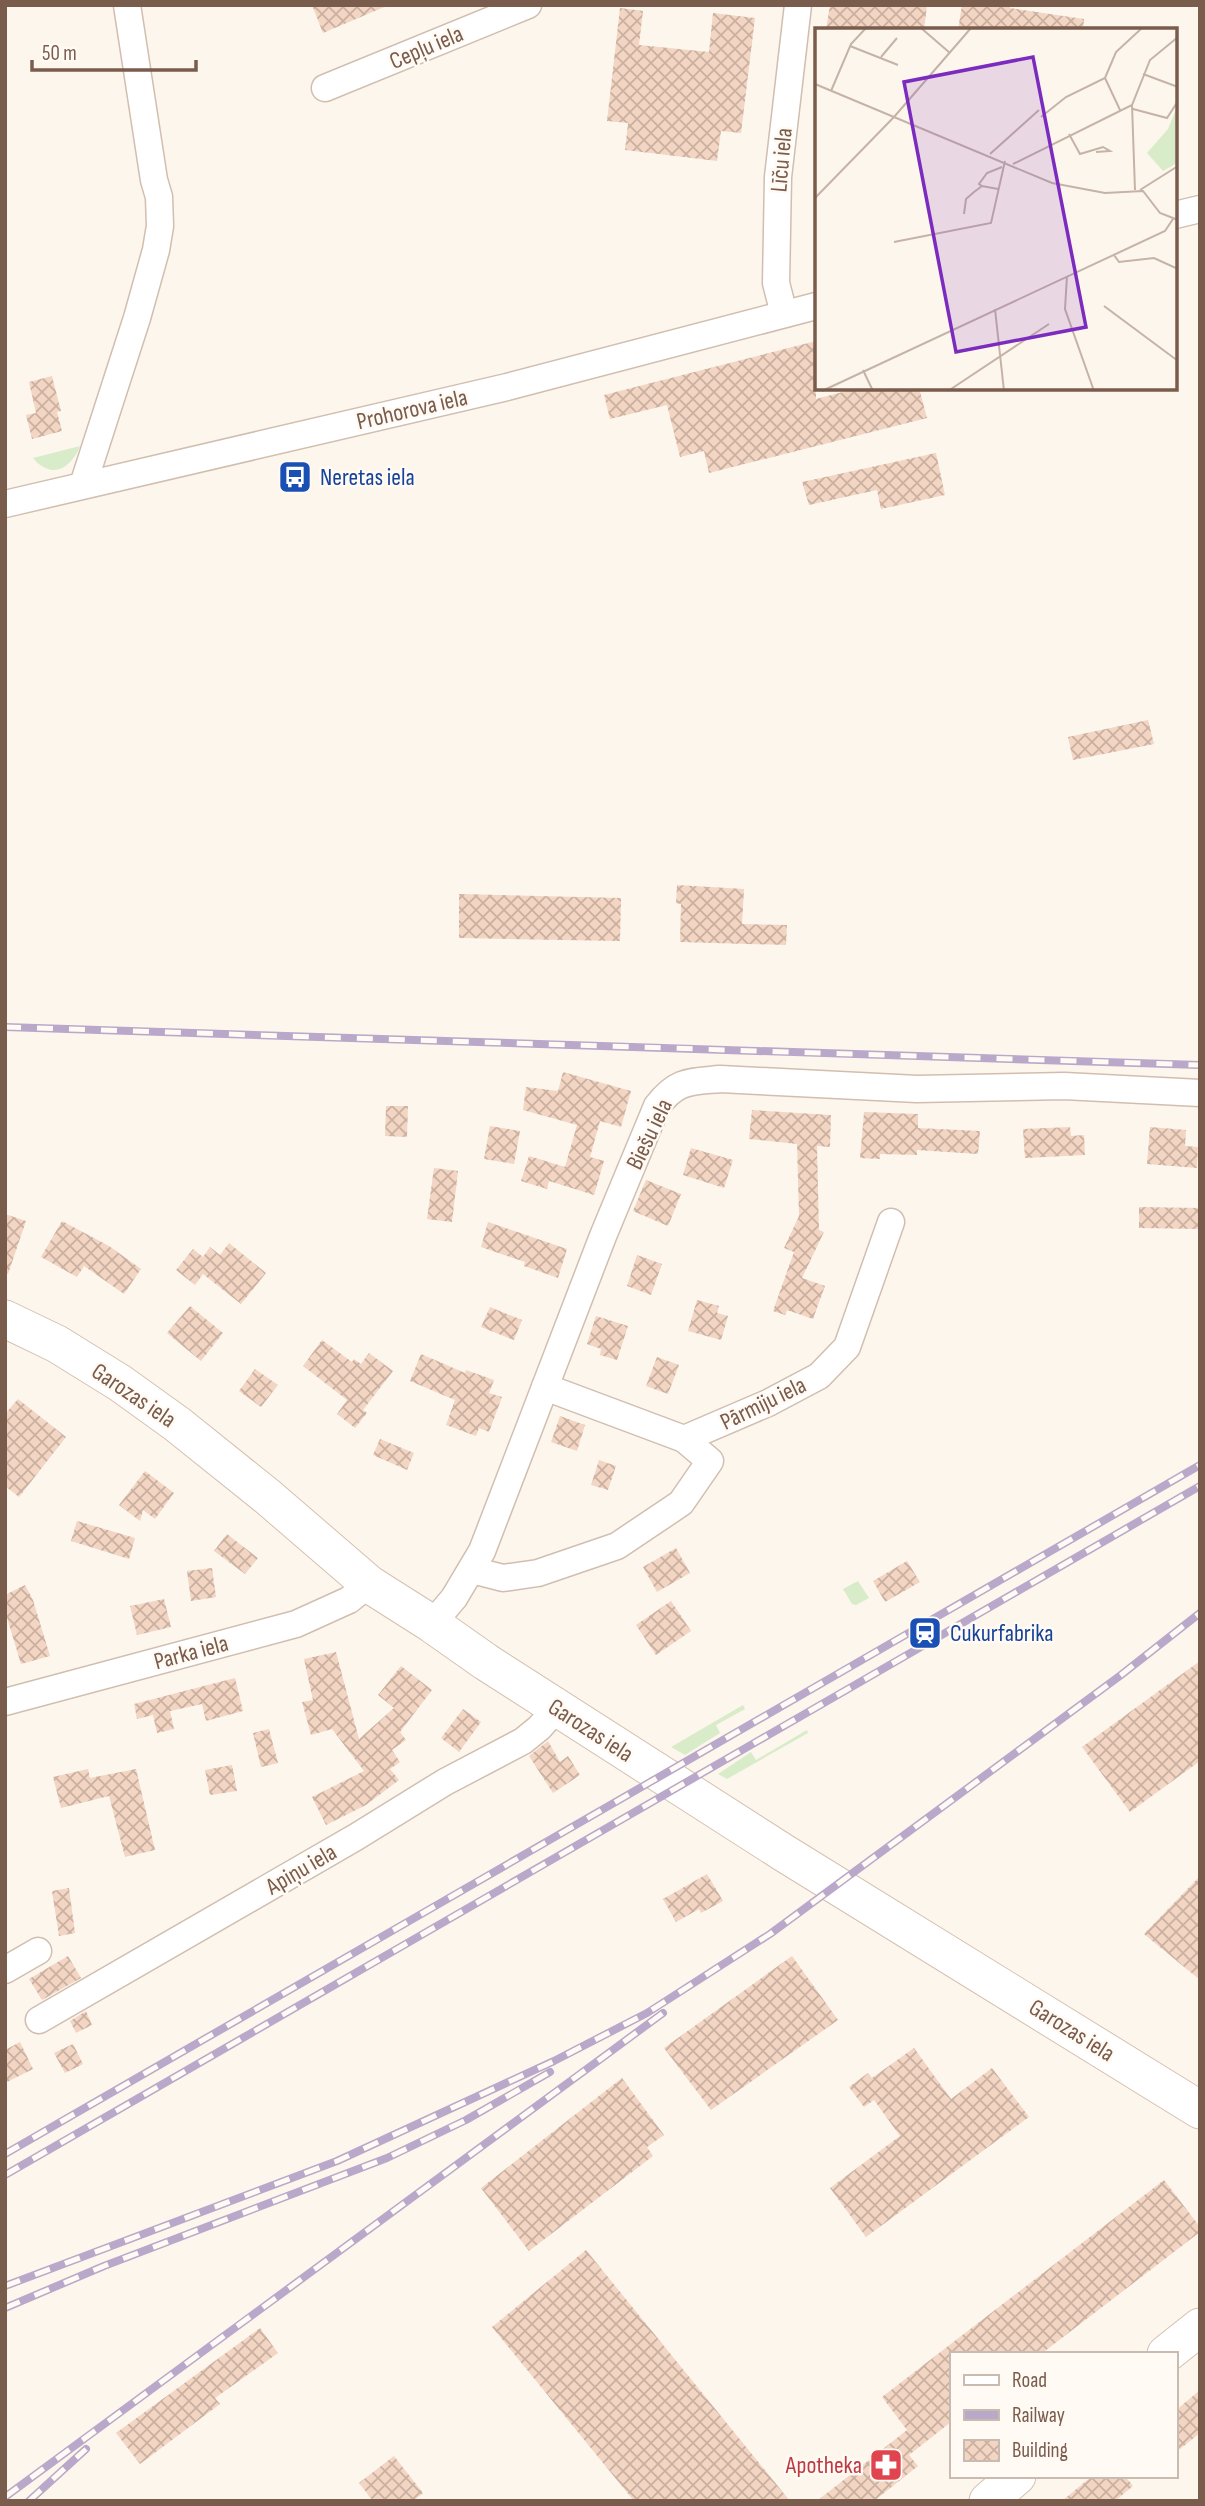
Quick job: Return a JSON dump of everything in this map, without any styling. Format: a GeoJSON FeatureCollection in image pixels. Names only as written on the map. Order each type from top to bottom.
{"type":"FeatureCollection","features":[{"type":"Feature","properties":{"kind":"main road","name":"Garozas iela"},"geometry":{"type":"LineString","coordinates":[[5,1319],[57,1344],[120,1383],[177,1424],[268,1497],[369,1584],[784,1853],[1200,2110]]}},
{"type":"Feature","properties":{"kind":"main road"},"geometry":{"type":"LineString","coordinates":[[1169,2352],[1200,2328]]}},
{"type":"Feature","properties":{"kind":"main road"},"geometry":{"type":"LineString","coordinates":[[988,2501],[1015,2478]]}},
{"type":"Feature","properties":{"kind":"street"},"geometry":{"type":"LineString","coordinates":[[83,485],[140,306],[160,226],[159,197],[154,180],[127,5]]}},
{"type":"Feature","properties":{"kind":"street","name":"Cepļu iela"},"geometry":{"type":"LineString","coordinates":[[325,88],[528,5]]}},
{"type":"Feature","properties":{"kind":"street","name":"Līču iela"},"geometry":{"type":"LineString","coordinates":[[784,314],[776,283],[778,177],[797,5]]}},
{"type":"Feature","properties":{"kind":"street"},"geometry":{"type":"LineString","coordinates":[[1177,215],[1200,209]]}},
{"type":"Feature","properties":{"kind":"street","name":"Prohorova iela"},"geometry":{"type":"LineString","coordinates":[[5,504],[507,387],[815,306]]}},
{"type":"Feature","properties":{"kind":"street","name":"Biešu iela"},"geometry":{"type":"LineString","coordinates":[[432,1624],[454,1598],[482,1551],[657,1106],[669,1090],[688,1082],[720,1079],[917,1089],[1064,1086],[1200,1093]]}},
{"type":"Feature","properties":{"kind":"street","name":"Pārmiju iela"},"geometry":{"type":"LineString","coordinates":[[684,1439],[768,1403],[818,1376],[847,1347],[891,1222]]}},
{"type":"Feature","properties":{"kind":"street"},"geometry":{"type":"LineString","coordinates":[[472,1570],[503,1578],[538,1573],[617,1546],[681,1503],[710,1461],[684,1439],[545,1387]]}},
{"type":"Feature","properties":{"kind":"street","name":"Parka iela"},"geometry":{"type":"LineString","coordinates":[[5,1702],[296,1624],[349,1600],[369,1584]]}},
{"type":"Feature","properties":{"kind":"street","name":"Apiņu iela"},"geometry":{"type":"LineString","coordinates":[[39,2020],[446,1782],[523,1741],[557,1708]]}},
{"type":"Feature","properties":{"kind":"street"},"geometry":{"type":"LineString","coordinates":[[5,1970],[38,1951]]}},
{"type":"Feature","properties":{"kind":"green space"},"geometry":{"type":"Polygon","coordinates":[[[80,446],[71,461],[60,469],[47,469],[33,458],[80,446]]]}},
{"type":"Feature","properties":{"kind":"green space"},"geometry":{"type":"Polygon","coordinates":[[[858,1581],[869,1598],[856,1605],[852,1604],[843,1589],[858,1581]]]}},
{"type":"Feature","properties":{"kind":"green space"},"geometry":{"type":"Polygon","coordinates":[[[743,1705],[745,1709],[716,1725],[720,1733],[685,1755],[671,1747],[743,1705]]]}},
{"type":"Feature","properties":{"kind":"green space"},"geometry":{"type":"Polygon","coordinates":[[[807,1730],[808,1733],[727,1779],[718,1774],[751,1752],[756,1760],[807,1730]]]}},
{"type":"Feature","properties":{"kind":"building"},"geometry":{"type":"Polygon","coordinates":[[[312,5],[389,5],[323,33],[312,5]]]}},
{"type":"Feature","properties":{"kind":"building"},"geometry":{"type":"Polygon","coordinates":[[[830,5],[927,5],[924,28],[826,28],[830,5]]]}},
{"type":"Feature","properties":{"kind":"building"},"geometry":{"type":"Polygon","coordinates":[[[962,5],[1010,5],[1010,8],[1084,19],[1083,28],[958,28],[962,5]]]}},
{"type":"Feature","properties":{"kind":"building"},"geometry":{"type":"Polygon","coordinates":[[[620,8],[643,11],[639,45],[709,52],[713,13],[755,18],[741,133],[721,131],[717,161],[625,150],[628,123],[607,121],[620,8]]]}},
{"type":"Feature","properties":{"kind":"building"},"geometry":{"type":"Polygon","coordinates":[[[815,341],[816,399],[850,390],[920,390],[927,418],[709,473],[704,451],[680,457],[667,405],[610,419],[604,395],[815,341]]]}},
{"type":"Feature","properties":{"kind":"building"},"geometry":{"type":"Polygon","coordinates":[[[52,376],[61,411],[57,412],[62,431],[32,439],[26,415],[36,413],[29,382],[52,376]]]}},
{"type":"Feature","properties":{"kind":"building"},"geometry":{"type":"Polygon","coordinates":[[[936,453],[945,495],[881,509],[877,490],[809,505],[802,482],[936,453]]]}},
{"type":"Feature","properties":{"kind":"building"},"geometry":{"type":"Polygon","coordinates":[[[1148,720],[1154,744],[1073,760],[1068,737],[1148,720]]]}},
{"type":"Feature","properties":{"kind":"building"},"geometry":{"type":"Polygon","coordinates":[[[677,885],[744,889],[742,924],[787,925],[786,945],[680,942],[681,904],[676,903],[677,885]]]}},
{"type":"Feature","properties":{"kind":"building"},"geometry":{"type":"Polygon","coordinates":[[[459,894],[621,898],[620,941],[459,938],[459,894]]]}},
{"type":"Feature","properties":{"kind":"building"},"geometry":{"type":"Polygon","coordinates":[[[563,1072],[631,1091],[621,1127],[600,1121],[590,1157],[604,1161],[594,1195],[549,1181],[547,1189],[521,1181],[529,1156],[565,1167],[577,1125],[523,1110],[526,1087],[558,1091],[563,1072]]]}},
{"type":"Feature","properties":{"kind":"building"},"geometry":{"type":"Polygon","coordinates":[[[386,1106],[408,1106],[407,1137],[385,1136],[386,1106]]]}},
{"type":"Feature","properties":{"kind":"building"},"geometry":{"type":"Polygon","coordinates":[[[752,1110],[831,1115],[830,1147],[817,1146],[819,1230],[824,1232],[802,1278],[825,1286],[813,1319],[787,1310],[785,1315],[773,1311],[794,1252],[784,1248],[799,1216],[797,1144],[749,1139],[752,1110]]]}},
{"type":"Feature","properties":{"kind":"building"},"geometry":{"type":"Polygon","coordinates":[[[864,1112],[918,1114],[918,1128],[980,1131],[978,1154],[917,1150],[917,1155],[880,1154],[880,1159],[860,1158],[864,1112]]]}},
{"type":"Feature","properties":{"kind":"building"},"geometry":{"type":"Polygon","coordinates":[[[490,1126],[520,1131],[514,1164],[484,1159],[490,1126]]]}},
{"type":"Feature","properties":{"kind":"building"},"geometry":{"type":"Polygon","coordinates":[[[1070,1127],[1071,1136],[1084,1135],[1085,1155],[1025,1158],[1023,1129],[1070,1127]]]}},
{"type":"Feature","properties":{"kind":"building"},"geometry":{"type":"Polygon","coordinates":[[[1150,1127],[1186,1130],[1185,1146],[1198,1147],[1197,1168],[1147,1164],[1150,1127]]]}},
{"type":"Feature","properties":{"kind":"building"},"geometry":{"type":"Polygon","coordinates":[[[691,1148],[733,1160],[724,1188],[683,1175],[691,1148]]]}},
{"type":"Feature","properties":{"kind":"building"},"geometry":{"type":"Polygon","coordinates":[[[434,1168],[458,1171],[452,1222],[427,1219],[434,1168]]]}},
{"type":"Feature","properties":{"kind":"building"},"geometry":{"type":"Polygon","coordinates":[[[646,1180],[681,1194],[668,1226],[633,1211],[646,1180]]]}},
{"type":"Feature","properties":{"kind":"building"},"geometry":{"type":"Polygon","coordinates":[[[1139,1207],[1200,1208],[1200,1229],[1139,1228],[1139,1207]]]}},
{"type":"Feature","properties":{"kind":"building"},"geometry":{"type":"Polygon","coordinates":[[[5,1214],[26,1221],[8,1274],[5,1273],[5,1214]]]}},
{"type":"Feature","properties":{"kind":"building"},"geometry":{"type":"Polygon","coordinates":[[[62,1221],[109,1246],[141,1269],[124,1294],[84,1266],[77,1277],[41,1257],[62,1221]]]}},
{"type":"Feature","properties":{"kind":"building"},"geometry":{"type":"Polygon","coordinates":[[[488,1222],[567,1249],[558,1278],[524,1266],[525,1262],[481,1247],[488,1222]]]}},
{"type":"Feature","properties":{"kind":"building"},"geometry":{"type":"Polygon","coordinates":[[[229,1243],[266,1273],[241,1304],[203,1274],[195,1285],[176,1270],[193,1249],[203,1257],[210,1247],[220,1255],[229,1243]]]}},
{"type":"Feature","properties":{"kind":"building"},"geometry":{"type":"Polygon","coordinates":[[[637,1255],[662,1264],[651,1295],[627,1286],[637,1255]]]}},
{"type":"Feature","properties":{"kind":"building"},"geometry":{"type":"Polygon","coordinates":[[[697,1300],[719,1306],[717,1313],[728,1316],[721,1340],[688,1331],[697,1300]]]}},
{"type":"Feature","properties":{"kind":"building"},"geometry":{"type":"Polygon","coordinates":[[[190,1306],[223,1333],[201,1361],[167,1333],[190,1306]]]}},
{"type":"Feature","properties":{"kind":"building"},"geometry":{"type":"Polygon","coordinates":[[[490,1307],[522,1320],[514,1340],[481,1327],[490,1307]]]}},
{"type":"Feature","properties":{"kind":"building"},"geometry":{"type":"Polygon","coordinates":[[[596,1316],[628,1326],[617,1360],[600,1355],[601,1349],[587,1344],[596,1316]]]}},
{"type":"Feature","properties":{"kind":"building"},"geometry":{"type":"Polygon","coordinates":[[[322,1340],[352,1362],[354,1359],[361,1364],[369,1353],[393,1371],[363,1410],[367,1413],[355,1428],[337,1414],[347,1400],[303,1366],[322,1340]]]}},
{"type":"Feature","properties":{"kind":"building"},"geometry":{"type":"Polygon","coordinates":[[[421,1354],[465,1373],[466,1370],[494,1380],[489,1393],[502,1397],[489,1432],[479,1428],[476,1436],[446,1425],[455,1400],[410,1381],[421,1354]]]}},
{"type":"Feature","properties":{"kind":"building"},"geometry":{"type":"Polygon","coordinates":[[[657,1357],[679,1365],[668,1394],[646,1386],[657,1357]]]}},
{"type":"Feature","properties":{"kind":"building"},"geometry":{"type":"Polygon","coordinates":[[[255,1369],[278,1385],[261,1407],[239,1391],[255,1369]]]}},
{"type":"Feature","properties":{"kind":"building"},"geometry":{"type":"Polygon","coordinates":[[[18,1399],[66,1437],[19,1497],[5,1486],[5,1414],[18,1399]]]}},
{"type":"Feature","properties":{"kind":"building"},"geometry":{"type":"Polygon","coordinates":[[[560,1416],[585,1425],[577,1451],[551,1442],[560,1416]]]}},
{"type":"Feature","properties":{"kind":"building"},"geometry":{"type":"Polygon","coordinates":[[[380,1439],[414,1453],[407,1470],[373,1455],[380,1439]]]}},
{"type":"Feature","properties":{"kind":"building"},"geometry":{"type":"Polygon","coordinates":[[[599,1460],[616,1466],[608,1490],[591,1485],[599,1460]]]}},
{"type":"Feature","properties":{"kind":"building"},"geometry":{"type":"Polygon","coordinates":[[[145,1471],[174,1493],[155,1519],[143,1510],[140,1521],[119,1505],[145,1471]]]}},
{"type":"Feature","properties":{"kind":"building"},"geometry":{"type":"Polygon","coordinates":[[[77,1521],[135,1538],[129,1559],[71,1541],[77,1521]]]}},
{"type":"Feature","properties":{"kind":"building"},"geometry":{"type":"Polygon","coordinates":[[[227,1534],[258,1558],[245,1574],[214,1551],[227,1534]]]}},
{"type":"Feature","properties":{"kind":"building"},"geometry":{"type":"Polygon","coordinates":[[[676,1548],[690,1573],[657,1592],[643,1567],[676,1548]]]}},
{"type":"Feature","properties":{"kind":"building","name":"Cukurfabrika"},"geometry":{"type":"Polygon","coordinates":[[[907,1561],[920,1582],[885,1602],[873,1581],[907,1561]]]}},
{"type":"Feature","properties":{"kind":"building"},"geometry":{"type":"Polygon","coordinates":[[[212,1568],[216,1597],[191,1601],[187,1571],[212,1568]]]}},
{"type":"Feature","properties":{"kind":"building"},"geometry":{"type":"Polygon","coordinates":[[[25,1585],[33,1600],[50,1656],[21,1664],[5,1611],[5,1595],[25,1585]]]}},
{"type":"Feature","properties":{"kind":"building"},"geometry":{"type":"Polygon","coordinates":[[[164,1599],[171,1627],[137,1635],[130,1606],[164,1599]]]}},
{"type":"Feature","properties":{"kind":"building"},"geometry":{"type":"Polygon","coordinates":[[[671,1601],[691,1631],[656,1655],[636,1625],[671,1601]]]}},
{"type":"Feature","properties":{"kind":"building"},"geometry":{"type":"Polygon","coordinates":[[[336,1652],[359,1739],[394,1708],[378,1695],[401,1666],[432,1690],[400,1732],[406,1740],[392,1750],[400,1762],[390,1769],[399,1780],[366,1805],[326,1825],[312,1797],[364,1771],[332,1729],[311,1735],[302,1702],[313,1700],[304,1659],[336,1652]]]}},
{"type":"Feature","properties":{"kind":"building"},"geometry":{"type":"Polygon","coordinates":[[[1200,1661],[1200,1761],[1130,1812],[1082,1747],[1200,1661]]]}},
{"type":"Feature","properties":{"kind":"building"},"geometry":{"type":"Polygon","coordinates":[[[235,1678],[243,1711],[206,1721],[202,1704],[170,1711],[174,1729],[157,1733],[153,1715],[137,1719],[134,1704],[235,1678]]]}},
{"type":"Feature","properties":{"kind":"building"},"geometry":{"type":"Polygon","coordinates":[[[463,1709],[481,1722],[459,1752],[441,1738],[463,1709]]]}},
{"type":"Feature","properties":{"kind":"building"},"geometry":{"type":"Polygon","coordinates":[[[269,1729],[278,1763],[261,1767],[253,1733],[269,1729]]]}},
{"type":"Feature","properties":{"kind":"building"},"geometry":{"type":"Polygon","coordinates":[[[548,1741],[560,1762],[568,1756],[580,1775],[553,1793],[529,1756],[548,1741]]]}},
{"type":"Feature","properties":{"kind":"building"},"geometry":{"type":"Polygon","coordinates":[[[232,1765],[237,1791],[210,1795],[205,1770],[232,1765]]]}},
{"type":"Feature","properties":{"kind":"building"},"geometry":{"type":"Polygon","coordinates":[[[88,1769],[90,1778],[136,1769],[155,1850],[125,1857],[109,1796],[61,1808],[53,1777],[88,1769]]]}},
{"type":"Feature","properties":{"kind":"building"},"geometry":{"type":"Polygon","coordinates":[[[707,1874],[723,1901],[701,1913],[699,1909],[676,1922],[663,1899],[707,1874]]]}},
{"type":"Feature","properties":{"kind":"building"},"geometry":{"type":"Polygon","coordinates":[[[1200,1876],[1200,1980],[1144,1934],[1200,1876]]]}},
{"type":"Feature","properties":{"kind":"building"},"geometry":{"type":"Polygon","coordinates":[[[69,1888],[75,1933],[59,1936],[52,1891],[69,1888]]]}},
{"type":"Feature","properties":{"kind":"building"},"geometry":{"type":"Polygon","coordinates":[[[68,1956],[81,1978],[42,2000],[29,1979],[68,1956]]]}},
{"type":"Feature","properties":{"kind":"building"},"geometry":{"type":"Polygon","coordinates":[[[792,1956],[838,2020],[711,2110],[664,2048],[792,1956]]]}},
{"type":"Feature","properties":{"kind":"building"},"geometry":{"type":"Polygon","coordinates":[[[86,2011],[92,2025],[76,2033],[70,2021],[86,2011]]]}},
{"type":"Feature","properties":{"kind":"building"},"geometry":{"type":"Polygon","coordinates":[[[20,2042],[33,2069],[5,2083],[5,2050],[20,2042]]]}},
{"type":"Feature","properties":{"kind":"building"},"geometry":{"type":"Polygon","coordinates":[[[73,2044],[83,2064],[65,2073],[54,2053],[73,2044]]]}},
{"type":"Feature","properties":{"kind":"building"},"geometry":{"type":"Polygon","coordinates":[[[914,2048],[951,2099],[992,2068],[1029,2117],[866,2237],[830,2188],[900,2136],[874,2100],[864,2107],[849,2087],[868,2073],[872,2078],[914,2048]]]}},
{"type":"Feature","properties":{"kind":"building"},"geometry":{"type":"Polygon","coordinates":[[[622,2078],[664,2135],[647,2147],[653,2156],[529,2251],[481,2188],[622,2078]]]}},
{"type":"Feature","properties":{"kind":"building"},"geometry":{"type":"Polygon","coordinates":[[[1164,2180],[1200,2227],[1200,2232],[1044,2352],[950,2352],[950,2423],[909,2455],[918,2466],[874,2501],[817,2501],[907,2430],[882,2397],[1164,2180]]]}},
{"type":"Feature","properties":{"kind":"building"},"geometry":{"type":"Polygon","coordinates":[[[586,2250],[790,2501],[634,2501],[492,2327],[586,2250]]]}},
{"type":"Feature","properties":{"kind":"building"},"geometry":{"type":"Polygon","coordinates":[[[260,2328],[278,2353],[215,2398],[220,2404],[140,2464],[116,2433],[260,2328]]]}},
{"type":"Feature","properties":{"kind":"building"},"geometry":{"type":"Polygon","coordinates":[[[1200,2390],[1200,2433],[1177,2451],[1177,2409],[1200,2390]]]}},
{"type":"Feature","properties":{"kind":"building"},"geometry":{"type":"Polygon","coordinates":[[[394,2456],[423,2493],[413,2501],[373,2501],[359,2483],[394,2456]]]}},
{"type":"Feature","properties":{"kind":"building"},"geometry":{"type":"Polygon","coordinates":[[[1090,2478],[1127,2478],[1133,2486],[1115,2501],[1062,2501],[1090,2478]]]}},
{"type":"Feature","properties":{"kind":"railway"},"geometry":{"type":"LineString","coordinates":[[5,1027],[1200,1065]]}},
{"type":"Feature","properties":{"kind":"railway"},"geometry":{"type":"LineString","coordinates":[[5,2154],[1200,1465]]}},
{"type":"Feature","properties":{"kind":"railway"},"geometry":{"type":"LineString","coordinates":[[5,2175],[1200,1486]]}},
{"type":"Feature","properties":{"kind":"railway"},"geometry":{"type":"LineString","coordinates":[[5,2286],[337,2161],[554,2061],[647,2013],[770,1934],[1121,1675],[1200,1613]]}},
{"type":"Feature","properties":{"kind":"railway"},"geometry":{"type":"LineString","coordinates":[[5,2497],[663,2013]]}},
{"type":"Feature","properties":{"kind":"railway"},"geometry":{"type":"LineString","coordinates":[[5,2308],[104,2266],[387,2158],[466,2120],[550,2072]]}},
{"type":"Feature","properties":{"kind":"railway"},"geometry":{"type":"LineString","coordinates":[[29,2501],[86,2449]]}},
{"type":"Feature","properties":{"kind":"place","name":"Neretas iela"},"geometry":{"type":"Point","coordinates":[295,477]}},
{"type":"Feature","properties":{"kind":"place","name":"Cukurfabrika"},"geometry":{"type":"Point","coordinates":[925,1633]}},
{"type":"Feature","properties":{"kind":"place","name":"Apotheka"},"geometry":{"type":"Point","coordinates":[886,2465]}}]}
